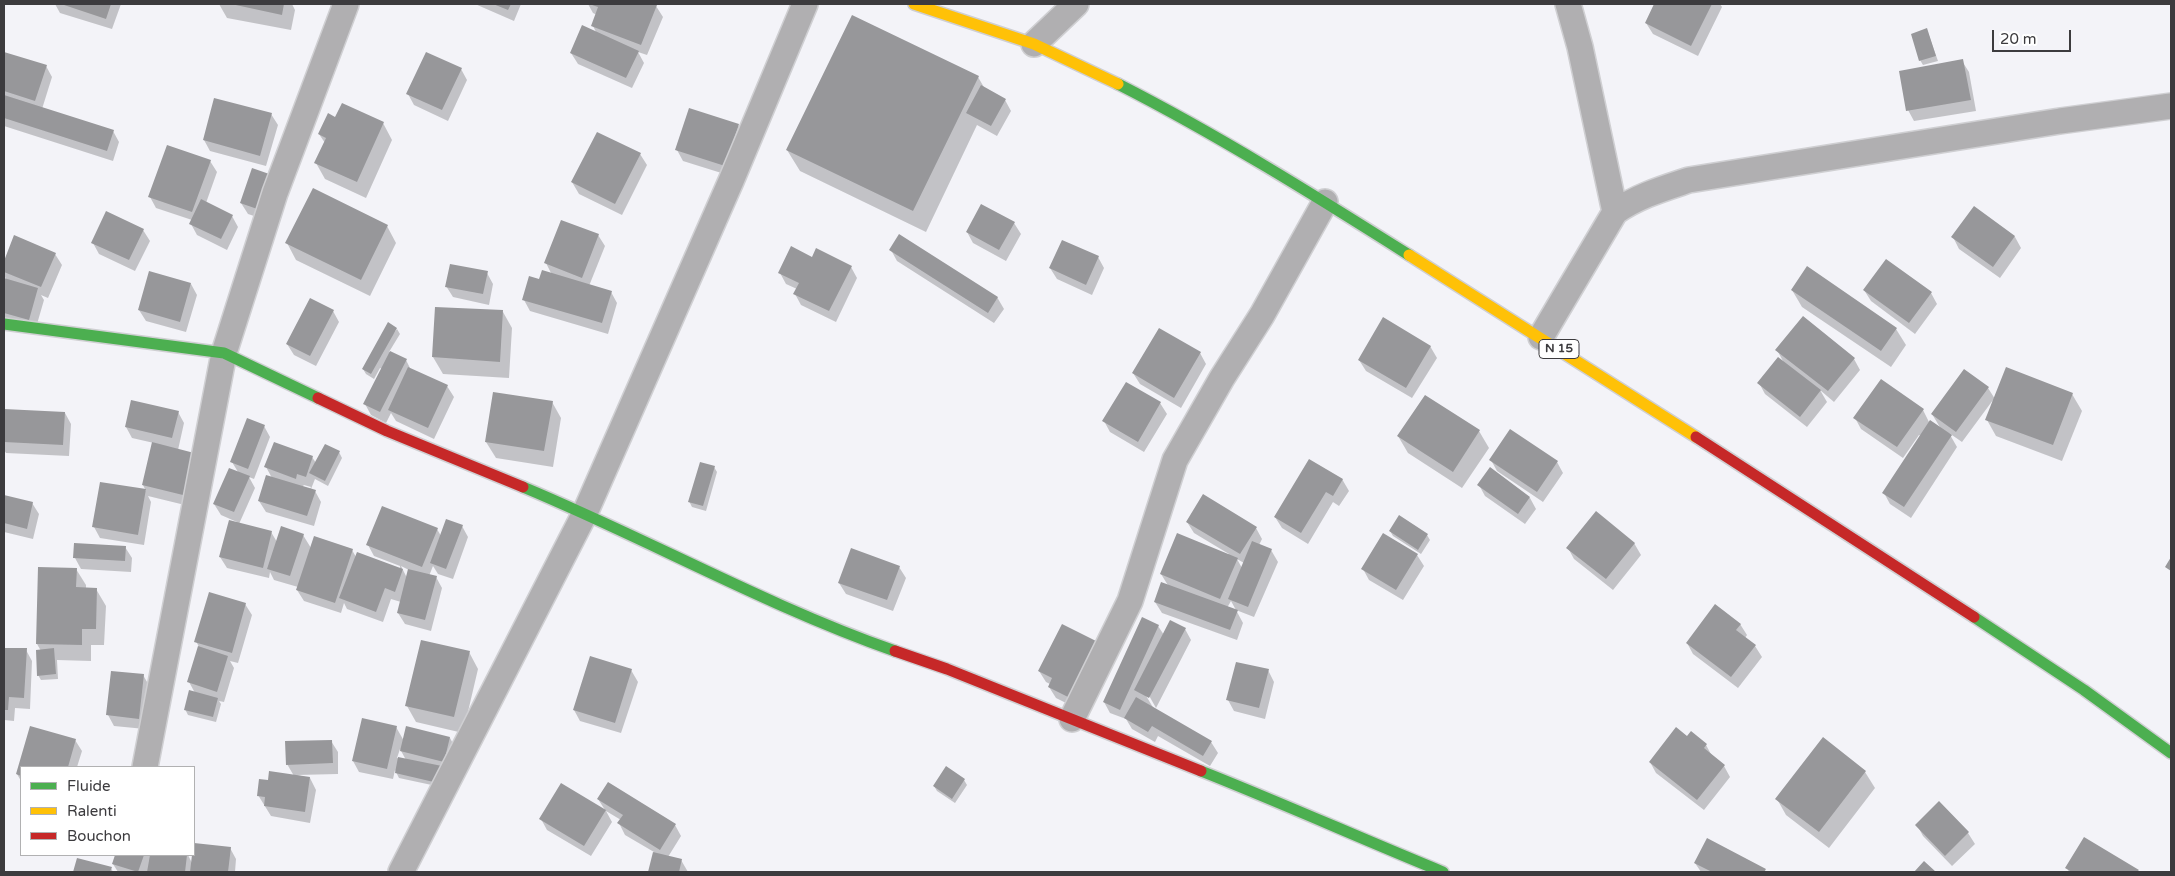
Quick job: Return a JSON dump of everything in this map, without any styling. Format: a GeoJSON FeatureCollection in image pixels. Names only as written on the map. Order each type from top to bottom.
{"type":"FeatureCollection","features":[{"type":"Feature","properties":{"kind":"main road","name":"N 15"},"geometry":{"type":"LineString","coordinates":[[914,4],[1034,44],[1169,110],[1325,202],[1542,337],[1962,609],[2084,690],[2171,753]]}},
{"type":"Feature","properties":{"kind":"main road"},"geometry":{"type":"LineString","coordinates":[[4,324],[224,353],[387,431],[585,512],[793,610],[854,636],[947,669],[1072,719],[1309,814],[1329,825],[1443,872]]}},
{"type":"Feature","properties":{"kind":"street"},"geometry":{"type":"LineString","coordinates":[[145,766],[224,353],[275,193],[346,4]]}},
{"type":"Feature","properties":{"kind":"street"},"geometry":{"type":"LineString","coordinates":[[402,872],[585,512],[727,190],[805,4]]}},
{"type":"Feature","properties":{"kind":"street"},"geometry":{"type":"LineString","coordinates":[[1034,44],[1076,4]]}},
{"type":"Feature","properties":{"kind":"street"},"geometry":{"type":"LineString","coordinates":[[1568,4],[1580,47],[1615,212]]}},
{"type":"Feature","properties":{"kind":"street"},"geometry":{"type":"LineString","coordinates":[[1542,337],[1615,212],[1633,200],[1689,180],[2060,121],[2171,106]]}},
{"type":"Feature","properties":{"kind":"street"},"geometry":{"type":"LineString","coordinates":[[1072,719],[1130,601],[1175,460],[1222,378],[1262,315],[1325,202]]}},
{"type":"Feature","properties":{"kind":"building"},"geometry":{"type":"Polygon","coordinates":[[[61,4],[111,4],[106,19],[61,4]]]}},
{"type":"Feature","properties":{"kind":"building"},"geometry":{"type":"Polygon","coordinates":[[[231,4],[284,4],[282,15],[231,4]]]}},
{"type":"Feature","properties":{"kind":"building"},"geometry":{"type":"Polygon","coordinates":[[[493,4],[511,4],[508,10],[493,4]]]}},
{"type":"Feature","properties":{"kind":"building"},"geometry":{"type":"Polygon","coordinates":[[[589,4],[657,5],[641,45],[591,26],[598,7],[589,4]]]}},
{"type":"Feature","properties":{"kind":"building"},"geometry":{"type":"Polygon","coordinates":[[[1654,4],[1712,4],[1691,46],[1645,23],[1654,4]]]}},
{"type":"Feature","properties":{"kind":"building"},"geometry":{"type":"Polygon","coordinates":[[[852,15],[979,76],[913,211],[786,150],[852,15]]]}},
{"type":"Feature","properties":{"kind":"building"},"geometry":{"type":"Polygon","coordinates":[[[582,25],[639,51],[626,78],[570,53],[582,25]]]}},
{"type":"Feature","properties":{"kind":"building"},"geometry":{"type":"Polygon","coordinates":[[[1927,28],[1936,56],[1919,61],[1911,34],[1927,28]]]}},
{"type":"Feature","properties":{"kind":"building"},"geometry":{"type":"Polygon","coordinates":[[[4,52],[47,65],[35,101],[4,91],[4,52]]]}},
{"type":"Feature","properties":{"kind":"building"},"geometry":{"type":"Polygon","coordinates":[[[426,52],[462,68],[442,110],[406,94],[426,52]]]}},
{"type":"Feature","properties":{"kind":"building"},"geometry":{"type":"Polygon","coordinates":[[[1963,59],[1971,100],[1906,111],[1899,71],[1963,59]]]}},
{"type":"Feature","properties":{"kind":"building"},"geometry":{"type":"Polygon","coordinates":[[[981,85],[1006,99],[991,126],[966,113],[981,85]]]}},
{"type":"Feature","properties":{"kind":"building"},"geometry":{"type":"Polygon","coordinates":[[[4,95],[114,130],[107,151],[4,118],[4,95]]]}},
{"type":"Feature","properties":{"kind":"building"},"geometry":{"type":"Polygon","coordinates":[[[214,98],[272,113],[260,156],[203,140],[214,98]]]}},
{"type":"Feature","properties":{"kind":"building"},"geometry":{"type":"Polygon","coordinates":[[[342,103],[384,122],[357,182],[314,163],[326,138],[318,134],[328,113],[335,117],[342,103]]]}},
{"type":"Feature","properties":{"kind":"building"},"geometry":{"type":"Polygon","coordinates":[[[689,108],[739,124],[725,166],[675,150],[689,108]]]}},
{"type":"Feature","properties":{"kind":"building"},"geometry":{"type":"Polygon","coordinates":[[[597,132],[641,153],[615,204],[571,182],[597,132]]]}},
{"type":"Feature","properties":{"kind":"building"},"geometry":{"type":"Polygon","coordinates":[[[167,145],[211,160],[192,212],[148,197],[167,145]]]}},
{"type":"Feature","properties":{"kind":"building"},"geometry":{"type":"Polygon","coordinates":[[[252,168],[275,176],[263,211],[240,203],[252,168]]]}},
{"type":"Feature","properties":{"kind":"building"},"geometry":{"type":"Polygon","coordinates":[[[313,188],[388,225],[361,280],[285,243],[313,188]]]}},
{"type":"Feature","properties":{"kind":"building"},"geometry":{"type":"Polygon","coordinates":[[[201,199],[233,215],[221,239],[189,224],[201,199]]]}},
{"type":"Feature","properties":{"kind":"building"},"geometry":{"type":"Polygon","coordinates":[[[981,204],[1015,222],[999,250],[966,232],[981,204]]]}},
{"type":"Feature","properties":{"kind":"building"},"geometry":{"type":"Polygon","coordinates":[[[1974,206],[2015,236],[1993,267],[1951,237],[1974,206]]]}},
{"type":"Feature","properties":{"kind":"building"},"geometry":{"type":"Polygon","coordinates":[[[106,211],[144,229],[129,260],[91,243],[106,211]]]}},
{"type":"Feature","properties":{"kind":"building"},"geometry":{"type":"Polygon","coordinates":[[[561,220],[599,234],[582,278],[544,263],[561,220]]]}},
{"type":"Feature","properties":{"kind":"building"},"geometry":{"type":"Polygon","coordinates":[[[899,234],[998,297],[988,313],[889,250],[899,234]]]}},
{"type":"Feature","properties":{"kind":"building"},"geometry":{"type":"Polygon","coordinates":[[[14,235],[56,253],[41,287],[4,272],[4,261],[14,235]]]}},
{"type":"Feature","properties":{"kind":"building"},"geometry":{"type":"Polygon","coordinates":[[[1062,240],[1099,256],[1086,285],[1049,268],[1062,240]]]}},
{"type":"Feature","properties":{"kind":"building"},"geometry":{"type":"Polygon","coordinates":[[[791,246],[812,257],[816,248],[852,266],[829,311],[793,294],[799,283],[778,273],[791,246]]]}},
{"type":"Feature","properties":{"kind":"building"},"geometry":{"type":"Polygon","coordinates":[[[1886,259],[1932,292],[1909,323],[1863,290],[1886,259]]]}},
{"type":"Feature","properties":{"kind":"building"},"geometry":{"type":"Polygon","coordinates":[[[450,264],[488,271],[483,294],[445,287],[450,264]]]}},
{"type":"Feature","properties":{"kind":"building"},"geometry":{"type":"Polygon","coordinates":[[[1807,266],[1897,328],[1881,351],[1791,290],[1807,266]]]}},
{"type":"Feature","properties":{"kind":"building"},"geometry":{"type":"Polygon","coordinates":[[[542,270],[612,291],[602,323],[522,300],[529,276],[539,279],[542,270]]]}},
{"type":"Feature","properties":{"kind":"building"},"geometry":{"type":"Polygon","coordinates":[[[149,271],[191,283],[180,322],[138,310],[149,271]]]}},
{"type":"Feature","properties":{"kind":"building"},"geometry":{"type":"Polygon","coordinates":[[[4,278],[38,288],[29,320],[4,313],[4,278]]]}},
{"type":"Feature","properties":{"kind":"building"},"geometry":{"type":"Polygon","coordinates":[[[310,298],[334,310],[310,356],[286,344],[310,298]]]}},
{"type":"Feature","properties":{"kind":"building"},"geometry":{"type":"Polygon","coordinates":[[[435,307],[503,310],[500,362],[432,357],[435,307]]]}},
{"type":"Feature","properties":{"kind":"building"},"geometry":{"type":"Polygon","coordinates":[[[1803,316],[1855,358],[1828,391],[1775,350],[1803,316]]]}},
{"type":"Feature","properties":{"kind":"building"},"geometry":{"type":"Polygon","coordinates":[[[1383,317],[1431,346],[1406,388],[1358,360],[1383,317]]]}},
{"type":"Feature","properties":{"kind":"building"},"geometry":{"type":"Polygon","coordinates":[[[388,322],[397,328],[371,374],[362,369],[388,322]]]}},
{"type":"Feature","properties":{"kind":"building"},"geometry":{"type":"Polygon","coordinates":[[[1159,328],[1201,352],[1174,398],[1132,373],[1159,328]]]}},
{"type":"Feature","properties":{"kind":"building"},"geometry":{"type":"Polygon","coordinates":[[[390,351],[407,359],[380,412],[363,404],[390,351]]]}},
{"type":"Feature","properties":{"kind":"building"},"geometry":{"type":"Polygon","coordinates":[[[1778,357],[1821,390],[1800,417],[1757,383],[1778,357]]]}},
{"type":"Feature","properties":{"kind":"building"},"geometry":{"type":"Polygon","coordinates":[[[408,367],[448,385],[428,428],[388,410],[408,367]]]}},
{"type":"Feature","properties":{"kind":"building"},"geometry":{"type":"Polygon","coordinates":[[[2006,367],[2073,393],[2053,445],[1985,420],[2006,367]]]}},
{"type":"Feature","properties":{"kind":"building"},"geometry":{"type":"Polygon","coordinates":[[[1964,369],[1989,387],[1956,432],[1931,414],[1964,369]]]}},
{"type":"Feature","properties":{"kind":"building"},"geometry":{"type":"Polygon","coordinates":[[[1881,379],[1924,409],[1897,447],[1853,418],[1881,379]]]}},
{"type":"Feature","properties":{"kind":"building"},"geometry":{"type":"Polygon","coordinates":[[[1126,382],[1161,402],[1138,442],[1102,421],[1126,382]]]}},
{"type":"Feature","properties":{"kind":"building"},"geometry":{"type":"Polygon","coordinates":[[[493,392],[553,401],[544,451],[485,442],[493,392]]]}},
{"type":"Feature","properties":{"kind":"building"},"geometry":{"type":"Polygon","coordinates":[[[1425,395],[1480,430],[1453,472],[1397,436],[1425,395]]]}},
{"type":"Feature","properties":{"kind":"building"},"geometry":{"type":"Polygon","coordinates":[[[131,400],[179,411],[172,438],[125,427],[131,400]]]}},
{"type":"Feature","properties":{"kind":"building"},"geometry":{"type":"Polygon","coordinates":[[[4,409],[65,412],[63,445],[4,442],[4,409]]]}},
{"type":"Feature","properties":{"kind":"building"},"geometry":{"type":"Polygon","coordinates":[[[247,418],[265,425],[248,469],[230,462],[247,418]]]}},
{"type":"Feature","properties":{"kind":"building"},"geometry":{"type":"Polygon","coordinates":[[[1930,420],[1952,435],[1904,507],[1882,493],[1930,420]]]}},
{"type":"Feature","properties":{"kind":"building"},"geometry":{"type":"Polygon","coordinates":[[[1510,429],[1558,461],[1537,492],[1489,460],[1510,429]]]}},
{"type":"Feature","properties":{"kind":"building"},"geometry":{"type":"Polygon","coordinates":[[[152,442],[198,454],[187,496],[142,485],[152,442]]]}},
{"type":"Feature","properties":{"kind":"building"},"geometry":{"type":"Polygon","coordinates":[[[274,442],[313,456],[306,477],[297,474],[296,479],[264,467],[274,442]]]}},
{"type":"Feature","properties":{"kind":"building"},"geometry":{"type":"Polygon","coordinates":[[[325,444],[340,451],[325,481],[309,473],[325,444]]]}},
{"type":"Feature","properties":{"kind":"building"},"geometry":{"type":"Polygon","coordinates":[[[1309,459],[1343,479],[1333,496],[1326,492],[1301,533],[1274,517],[1309,459]]]}},
{"type":"Feature","properties":{"kind":"building"},"geometry":{"type":"Polygon","coordinates":[[[700,462],[715,466],[703,506],[688,502],[700,462]]]}},
{"type":"Feature","properties":{"kind":"building"},"geometry":{"type":"Polygon","coordinates":[[[1490,467],[1530,497],[1518,514],[1477,485],[1490,467]]]}},
{"type":"Feature","properties":{"kind":"building"},"geometry":{"type":"Polygon","coordinates":[[[229,468],[250,476],[234,512],[213,504],[229,468]]]}},
{"type":"Feature","properties":{"kind":"building"},"geometry":{"type":"Polygon","coordinates":[[[266,475],[316,490],[307,516],[258,501],[266,475]]]}},
{"type":"Feature","properties":{"kind":"building"},"geometry":{"type":"Polygon","coordinates":[[[100,482],[146,489],[138,535],[92,527],[100,482]]]}},
{"type":"Feature","properties":{"kind":"building"},"geometry":{"type":"Polygon","coordinates":[[[1203,494],[1257,527],[1240,554],[1186,522],[1203,494]]]}},
{"type":"Feature","properties":{"kind":"building"},"geometry":{"type":"Polygon","coordinates":[[[4,495],[33,502],[27,529],[4,523],[4,495]]]}},
{"type":"Feature","properties":{"kind":"building"},"geometry":{"type":"Polygon","coordinates":[[[382,506],[438,528],[422,567],[366,545],[382,506]]]}},
{"type":"Feature","properties":{"kind":"building"},"geometry":{"type":"Polygon","coordinates":[[[1596,511],[1635,543],[1606,579],[1566,548],[1596,511]]]}},
{"type":"Feature","properties":{"kind":"building"},"geometry":{"type":"Polygon","coordinates":[[[1399,515],[1428,534],[1418,550],[1389,531],[1399,515]]]}},
{"type":"Feature","properties":{"kind":"building"},"geometry":{"type":"Polygon","coordinates":[[[446,519],[463,525],[446,569],[430,563],[446,519]]]}},
{"type":"Feature","properties":{"kind":"building"},"geometry":{"type":"Polygon","coordinates":[[[229,520],[272,531],[263,568],[219,557],[229,520]]]}},
{"type":"Feature","properties":{"kind":"building"},"geometry":{"type":"Polygon","coordinates":[[[281,526],[304,534],[290,576],[267,569],[281,526]]]}},
{"type":"Feature","properties":{"kind":"building"},"geometry":{"type":"Polygon","coordinates":[[[1177,533],[1238,558],[1220,599],[1160,574],[1177,533]]]}},
{"type":"Feature","properties":{"kind":"building"},"geometry":{"type":"Polygon","coordinates":[[[1383,533],[1418,554],[1396,590],[1361,569],[1383,533]]]}},
{"type":"Feature","properties":{"kind":"building"},"geometry":{"type":"Polygon","coordinates":[[[314,536],[353,549],[335,603],[296,590],[314,536]]]}},
{"type":"Feature","properties":{"kind":"building"},"geometry":{"type":"Polygon","coordinates":[[[1252,541],[1272,549],[1248,607],[1228,599],[1252,541]]]}},
{"type":"Feature","properties":{"kind":"building"},"geometry":{"type":"Polygon","coordinates":[[[74,543],[126,546],[125,561],[73,558],[74,543]]]}},
{"type":"Feature","properties":{"kind":"building"},"geometry":{"type":"Polygon","coordinates":[[[851,548],[900,566],[887,600],[838,583],[851,548]]]}},
{"type":"Feature","properties":{"kind":"building"},"geometry":{"type":"Polygon","coordinates":[[[357,552],[403,569],[395,592],[385,588],[376,612],[339,598],[357,552]]]}},
{"type":"Feature","properties":{"kind":"building"},"geometry":{"type":"Polygon","coordinates":[[[2171,557],[2171,571],[2165,567],[2171,557]]]}},
{"type":"Feature","properties":{"kind":"building"},"geometry":{"type":"Polygon","coordinates":[[[38,567],[77,568],[76,587],[97,588],[96,629],[82,629],[82,645],[36,644],[38,567]]]}},
{"type":"Feature","properties":{"kind":"building"},"geometry":{"type":"Polygon","coordinates":[[[408,569],[437,576],[425,620],[397,613],[408,569]]]}},
{"type":"Feature","properties":{"kind":"building"},"geometry":{"type":"Polygon","coordinates":[[[1161,582],[1238,610],[1230,630],[1154,602],[1161,582]]]}},
{"type":"Feature","properties":{"kind":"building"},"geometry":{"type":"Polygon","coordinates":[[[209,592],[246,603],[232,653],[194,642],[209,592]]]}},
{"type":"Feature","properties":{"kind":"building"},"geometry":{"type":"Polygon","coordinates":[[[1715,604],[1741,624],[1736,630],[1756,645],[1731,677],[1686,643],[1715,604]]]}},
{"type":"Feature","properties":{"kind":"building"},"geometry":{"type":"Polygon","coordinates":[[[1142,617],[1159,625],[1120,710],[1103,702],[1142,617]]]}},
{"type":"Feature","properties":{"kind":"building"},"geometry":{"type":"Polygon","coordinates":[[[1170,620],[1186,628],[1149,698],[1134,690],[1170,620]]]}},
{"type":"Feature","properties":{"kind":"building"},"geometry":{"type":"Polygon","coordinates":[[[1062,624],[1102,644],[1074,700],[1048,687],[1052,678],[1038,671],[1062,624]]]}},
{"type":"Feature","properties":{"kind":"building"},"geometry":{"type":"Polygon","coordinates":[[[421,640],[470,651],[454,717],[405,706],[421,640]]]}},
{"type":"Feature","properties":{"kind":"building"},"geometry":{"type":"Polygon","coordinates":[[[198,646],[228,656],[217,692],[187,682],[198,646]]]}},
{"type":"Feature","properties":{"kind":"building"},"geometry":{"type":"Polygon","coordinates":[[[4,648],[27,648],[24,698],[9,697],[8,710],[4,710],[4,648]]]}},
{"type":"Feature","properties":{"kind":"building"},"geometry":{"type":"Polygon","coordinates":[[[54,648],[56,674],[37,676],[36,650],[54,648]]]}},
{"type":"Feature","properties":{"kind":"building"},"geometry":{"type":"Polygon","coordinates":[[[590,656],[632,669],[615,723],[573,710],[590,656]]]}},
{"type":"Feature","properties":{"kind":"building"},"geometry":{"type":"Polygon","coordinates":[[[1236,662],[1269,669],[1259,708],[1226,700],[1236,662]]]}},
{"type":"Feature","properties":{"kind":"building"},"geometry":{"type":"Polygon","coordinates":[[[111,671],[144,674],[139,719],[106,715],[111,671]]]}},
{"type":"Feature","properties":{"kind":"building"},"geometry":{"type":"Polygon","coordinates":[[[189,690],[218,698],[213,717],[184,710],[189,690]]]}},
{"type":"Feature","properties":{"kind":"building"},"geometry":{"type":"Polygon","coordinates":[[[1136,697],[1212,741],[1203,756],[1152,726],[1148,732],[1124,718],[1136,697]]]}},
{"type":"Feature","properties":{"kind":"building"},"geometry":{"type":"Polygon","coordinates":[[[362,718],[397,726],[387,769],[352,761],[362,718]]]}},
{"type":"Feature","properties":{"kind":"building"},"geometry":{"type":"Polygon","coordinates":[[[30,726],[76,739],[68,766],[20,766],[20,776],[16,774],[30,726]]]}},
{"type":"Feature","properties":{"kind":"building"},"geometry":{"type":"Polygon","coordinates":[[[406,726],[450,737],[444,762],[400,751],[406,726]]]}},
{"type":"Feature","properties":{"kind":"building"},"geometry":{"type":"Polygon","coordinates":[[[1676,727],[1687,736],[1691,731],[1707,744],[1704,748],[1725,765],[1697,800],[1649,762],[1676,727]]]}},
{"type":"Feature","properties":{"kind":"building"},"geometry":{"type":"Polygon","coordinates":[[[1823,737],[1866,771],[1819,832],[1775,799],[1823,737]]]}},
{"type":"Feature","properties":{"kind":"building"},"geometry":{"type":"Polygon","coordinates":[[[332,740],[333,763],[286,765],[285,741],[332,740]]]}},
{"type":"Feature","properties":{"kind":"building"},"geometry":{"type":"Polygon","coordinates":[[[398,757],[442,766],[438,783],[395,773],[398,757]]]}},
{"type":"Feature","properties":{"kind":"building"},"geometry":{"type":"Polygon","coordinates":[[[946,766],[965,779],[952,799],[933,786],[946,766]]]}},
{"type":"Feature","properties":{"kind":"building"},"geometry":{"type":"Polygon","coordinates":[[[269,771],[310,777],[305,812],[264,806],[265,797],[257,796],[259,779],[268,780],[269,771]]]}},
{"type":"Feature","properties":{"kind":"building"},"geometry":{"type":"Polygon","coordinates":[[[608,782],[676,824],[660,850],[617,823],[623,815],[597,799],[608,782]]]}},
{"type":"Feature","properties":{"kind":"building"},"geometry":{"type":"Polygon","coordinates":[[[561,783],[606,810],[584,846],[539,819],[561,783]]]}},
{"type":"Feature","properties":{"kind":"building"},"geometry":{"type":"Polygon","coordinates":[[[1939,801],[1969,832],[1945,856],[1915,825],[1939,801]]]}},
{"type":"Feature","properties":{"kind":"building"},"geometry":{"type":"Polygon","coordinates":[[[2084,837],[2139,870],[2137,872],[2072,872],[2065,868],[2084,837]]]}},
{"type":"Feature","properties":{"kind":"building"},"geometry":{"type":"Polygon","coordinates":[[[1707,838],[1766,869],[1764,872],[1712,872],[1694,863],[1707,838]]]}},
{"type":"Feature","properties":{"kind":"building"},"geometry":{"type":"Polygon","coordinates":[[[195,843],[231,847],[228,872],[190,872],[192,856],[195,856],[195,843]]]}},
{"type":"Feature","properties":{"kind":"building"},"geometry":{"type":"Polygon","coordinates":[[[653,852],[682,859],[679,872],[648,872],[653,852]]]}},
{"type":"Feature","properties":{"kind":"building"},"geometry":{"type":"Polygon","coordinates":[[[115,856],[144,856],[138,872],[112,864],[115,856]]]}},
{"type":"Feature","properties":{"kind":"building"},"geometry":{"type":"Polygon","coordinates":[[[150,856],[187,856],[185,872],[147,872],[150,856]]]}},
{"type":"Feature","properties":{"kind":"building"},"geometry":{"type":"Polygon","coordinates":[[[77,858],[112,867],[110,872],[73,872],[77,858]]]}},
{"type":"Feature","properties":{"kind":"building"},"geometry":{"type":"Polygon","coordinates":[[[1924,861],[1936,872],[1914,872],[1924,861]]]}},
{"type":"Feature","properties":{"kind":"traffic: fast"},"geometry":{"type":"LineString","coordinates":[[1118,84],[1229,145],[1409,255]]}},
{"type":"Feature","properties":{"kind":"traffic: fast"},"geometry":{"type":"LineString","coordinates":[[4,324],[224,353],[318,398]]}},
{"type":"Feature","properties":{"kind":"traffic: fast"},"geometry":{"type":"LineString","coordinates":[[523,487],[800,614],[895,651]]}},
{"type":"Feature","properties":{"kind":"traffic: fast"},"geometry":{"type":"LineString","coordinates":[[1974,617],[2084,690],[2171,753]]}},
{"type":"Feature","properties":{"kind":"traffic: fast"},"geometry":{"type":"LineString","coordinates":[[1201,771],[1443,872]]}},
{"type":"Feature","properties":{"kind":"traffic: slow"},"geometry":{"type":"LineString","coordinates":[[914,4],[1034,44],[1118,84]]}},
{"type":"Feature","properties":{"kind":"traffic: slow"},"geometry":{"type":"LineString","coordinates":[[1409,255],[1696,437]]}},
{"type":"Feature","properties":{"kind":"traffic: jam"},"geometry":{"type":"LineString","coordinates":[[318,398],[387,431],[523,487]]}},
{"type":"Feature","properties":{"kind":"traffic: jam"},"geometry":{"type":"LineString","coordinates":[[1696,437],[1974,617]]}},
{"type":"Feature","properties":{"kind":"traffic: jam"},"geometry":{"type":"LineString","coordinates":[[895,651],[947,669],[1201,771]]}}]}
